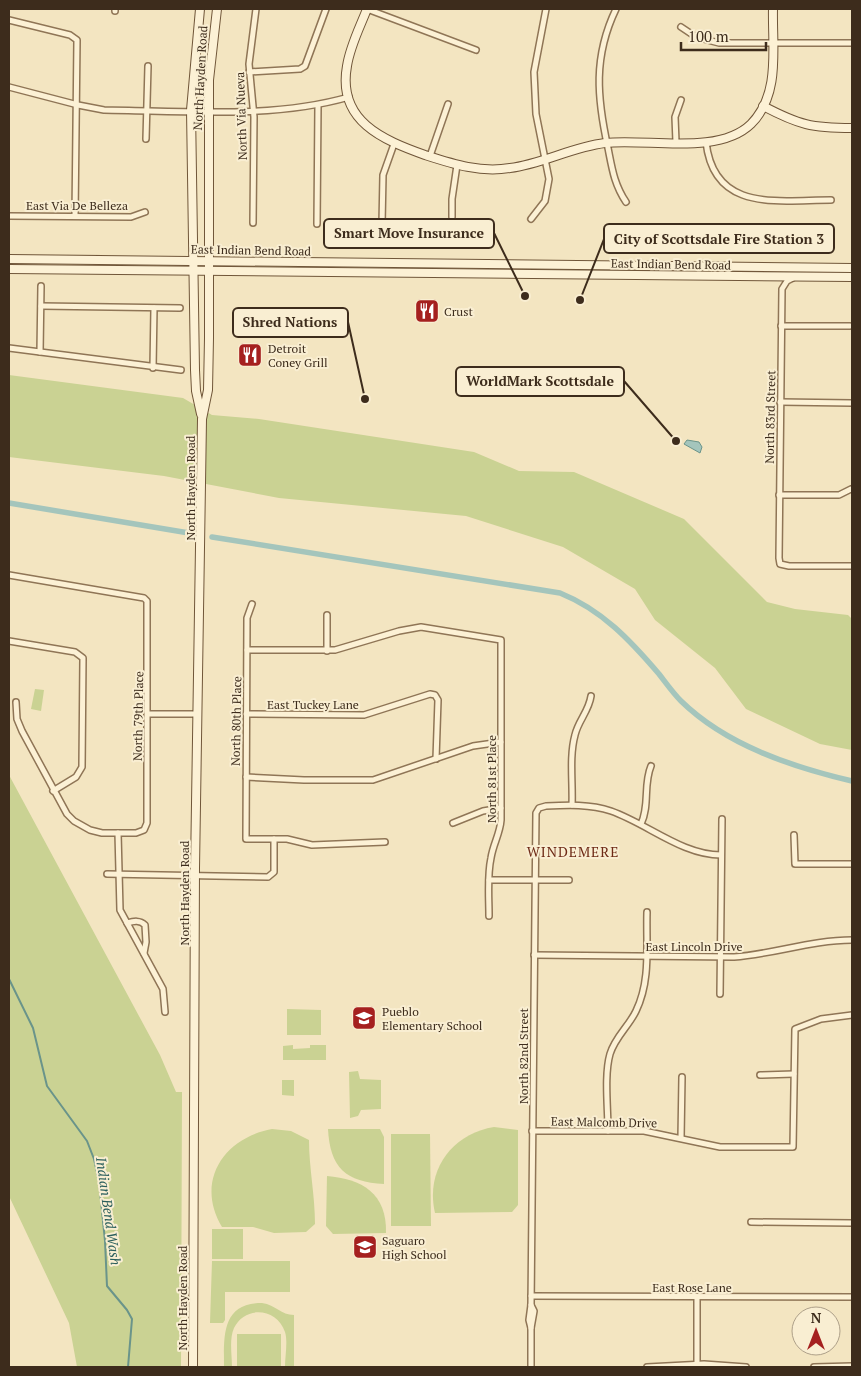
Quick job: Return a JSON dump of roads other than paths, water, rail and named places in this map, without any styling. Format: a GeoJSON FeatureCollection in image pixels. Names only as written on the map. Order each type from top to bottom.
{"type":"FeatureCollection","features":[{"type":"Feature","properties":{"kind":"main road","name":"North Hayden Road"},"geometry":{"type":"LineString","coordinates":[[200,9],[192,110],[192,261],[196,391],[202,419]]}},
{"type":"Feature","properties":{"kind":"main road","name":"North Hayden Road"},"geometry":{"type":"LineString","coordinates":[[193,1367],[196,714],[201,549],[202,419],[208,390],[208,110],[211,49],[217,9]]}},
{"type":"Feature","properties":{"kind":"main road"},"geometry":{"type":"LineString","coordinates":[[367,9],[347,67],[349,97],[358,116],[366,126],[380,137],[394,144],[456,165],[482,169],[510,168],[584,147],[606,143],[706,142],[722,140],[741,131],[750,124],[764,106],[772,87],[773,9]]}},
{"type":"Feature","properties":{"kind":"main road"},"geometry":{"type":"LineString","coordinates":[[764,106],[788,119],[809,126],[852,128]]}},
{"type":"Feature","properties":{"kind":"main road","name":"East Indian Bend Road"},"geometry":{"type":"LineString","coordinates":[[9,259],[852,268]]}},
{"type":"Feature","properties":{"kind":"main road","name":"East Indian Bend Road"},"geometry":{"type":"LineString","coordinates":[[9,269],[852,277]]}},
{"type":"Feature","properties":{"kind":"street","name":"North Via Nueva"},"geometry":{"type":"LineString","coordinates":[[253,223],[253,110],[249,72],[256,9]]}},
{"type":"Feature","properties":{"kind":"street"},"geometry":{"type":"LineString","coordinates":[[249,72],[300,69],[305,66],[326,9]]}},
{"type":"Feature","properties":{"kind":"street"},"geometry":{"type":"LineString","coordinates":[[367,9],[476,50]]}},
{"type":"Feature","properties":{"kind":"street"},"geometry":{"type":"LineString","coordinates":[[531,219],[545,201],[548,189],[545,159],[536,114],[534,72],[546,9]]}},
{"type":"Feature","properties":{"kind":"street"},"geometry":{"type":"LineString","coordinates":[[616,9],[603,45],[598,78],[600,109],[613,178],[626,202]]}},
{"type":"Feature","properties":{"kind":"street"},"geometry":{"type":"LineString","coordinates":[[9,20],[70,35],[77,40],[78,105],[75,216]]}},
{"type":"Feature","properties":{"kind":"street"},"geometry":{"type":"LineString","coordinates":[[681,27],[708,42],[772,44],[851,43]]}},
{"type":"Feature","properties":{"kind":"street"},"geometry":{"type":"LineString","coordinates":[[146,139],[148,66]]}},
{"type":"Feature","properties":{"kind":"street"},"geometry":{"type":"LineString","coordinates":[[9,86],[78,105],[104,110],[290,109],[318,105],[349,97]]}},
{"type":"Feature","properties":{"kind":"street"},"geometry":{"type":"LineString","coordinates":[[676,142],[675,117],[681,100]]}},
{"type":"Feature","properties":{"kind":"street"},"geometry":{"type":"LineString","coordinates":[[430,156],[448,104]]}},
{"type":"Feature","properties":{"kind":"street"},"geometry":{"type":"LineString","coordinates":[[317,224],[318,105]]}},
{"type":"Feature","properties":{"kind":"street"},"geometry":{"type":"LineString","coordinates":[[706,142],[708,157],[716,174],[722,182],[739,195],[762,200],[831,200]]}},
{"type":"Feature","properties":{"kind":"street"},"geometry":{"type":"LineString","coordinates":[[382,224],[383,175],[394,144]]}},
{"type":"Feature","properties":{"kind":"street"},"geometry":{"type":"LineString","coordinates":[[452,217],[456,165]]}},
{"type":"Feature","properties":{"kind":"street","name":"East Via De Belleza"},"geometry":{"type":"LineString","coordinates":[[9,216],[131,217],[145,212]]}},
{"type":"Feature","properties":{"kind":"street","name":"North 83rd Street"},"geometry":{"type":"LineString","coordinates":[[795,277],[787,281],[782,289],[779,495],[780,564],[852,566]]}},
{"type":"Feature","properties":{"kind":"street"},"geometry":{"type":"LineString","coordinates":[[40,352],[41,286]]}},
{"type":"Feature","properties":{"kind":"street"},"geometry":{"type":"LineString","coordinates":[[41,306],[180,308]]}},
{"type":"Feature","properties":{"kind":"street"},"geometry":{"type":"LineString","coordinates":[[153,368],[154,308]]}},
{"type":"Feature","properties":{"kind":"street"},"geometry":{"type":"LineString","coordinates":[[781,326],[850,326]]}},
{"type":"Feature","properties":{"kind":"street"},"geometry":{"type":"LineString","coordinates":[[9,348],[153,368],[181,370]]}},
{"type":"Feature","properties":{"kind":"street"},"geometry":{"type":"LineString","coordinates":[[780,402],[851,404]]}},
{"type":"Feature","properties":{"kind":"street"},"geometry":{"type":"LineString","coordinates":[[779,495],[839,495],[851,489]]}},
{"type":"Feature","properties":{"kind":"street","name":"North 79th Place"},"geometry":{"type":"LineString","coordinates":[[9,575],[144,598],[147,601],[147,823],[144,830],[136,833],[118,833]]}},
{"type":"Feature","properties":{"kind":"street","name":"North 80th Place"},"geometry":{"type":"LineString","coordinates":[[252,604],[247,618],[246,839],[274,839]]}},
{"type":"Feature","properties":{"kind":"street"},"geometry":{"type":"LineString","coordinates":[[247,650],[327,651],[327,615]]}},
{"type":"Feature","properties":{"kind":"street","name":"North 81st Place"},"geometry":{"type":"LineString","coordinates":[[327,651],[346,649],[399,631],[421,627],[501,640],[501,808],[500,831],[491,855],[489,916]]}},
{"type":"Feature","properties":{"kind":"street"},"geometry":{"type":"LineString","coordinates":[[9,641],[81,655],[84,662],[82,767],[76,777],[53,790]]}},
{"type":"Feature","properties":{"kind":"street","name":"East Tuckey Lane"},"geometry":{"type":"LineString","coordinates":[[246,714],[364,715],[430,694],[438,700],[436,759]]}},
{"type":"Feature","properties":{"kind":"street"},"geometry":{"type":"LineString","coordinates":[[591,696],[589,708],[578,725],[573,742],[572,806],[609,810],[696,852],[721,855]]}},
{"type":"Feature","properties":{"kind":"street"},"geometry":{"type":"LineString","coordinates":[[16,702],[17,719],[22,731],[67,814],[80,826],[102,833],[118,833],[119,904],[164,993],[165,1012]]}},
{"type":"Feature","properties":{"kind":"street"},"geometry":{"type":"LineString","coordinates":[[148,714],[196,714]]}},
{"type":"Feature","properties":{"kind":"street"},"geometry":{"type":"LineString","coordinates":[[246,777],[304,780],[373,780],[473,746],[501,742]]}},
{"type":"Feature","properties":{"kind":"street"},"geometry":{"type":"LineString","coordinates":[[641,824],[646,810],[646,779],[651,766]]}},
{"type":"Feature","properties":{"kind":"street","name":"North 82nd Street"},"geometry":{"type":"LineString","coordinates":[[531,1367],[531,1328],[529,1320],[531,1305],[536,813],[539,808],[546,806],[572,806]]}},
{"type":"Feature","properties":{"kind":"street"},"geometry":{"type":"LineString","coordinates":[[453,823],[482,811],[501,808]]}},
{"type":"Feature","properties":{"kind":"street"},"geometry":{"type":"LineString","coordinates":[[720,994],[722,820]]}},
{"type":"Feature","properties":{"kind":"street"},"geometry":{"type":"LineString","coordinates":[[794,835],[795,864],[852,864]]}},
{"type":"Feature","properties":{"kind":"street"},"geometry":{"type":"LineString","coordinates":[[107,874],[262,878],[272,875],[274,872],[274,839],[287,839],[312,844],[385,842]]}},
{"type":"Feature","properties":{"kind":"street"},"geometry":{"type":"LineString","coordinates":[[489,880],[569,880]]}},
{"type":"Feature","properties":{"kind":"street"},"geometry":{"type":"LineString","coordinates":[[608,1131],[610,1052],[640,1002],[646,980],[647,912]]}},
{"type":"Feature","properties":{"kind":"street"},"geometry":{"type":"LineString","coordinates":[[127,923],[134,921],[142,922],[145,925],[146,942],[143,953]]}},
{"type":"Feature","properties":{"kind":"street","name":"East Lincoln Drive"},"geometry":{"type":"LineString","coordinates":[[534,955],[720,957],[763,953],[823,941],[852,940]]}},
{"type":"Feature","properties":{"kind":"street"},"geometry":{"type":"LineString","coordinates":[[760,1075],[794,1074],[795,1029],[821,1019],[852,1015]]}},
{"type":"Feature","properties":{"kind":"street","name":"East Malcomb Drive"},"geometry":{"type":"LineString","coordinates":[[532,1131],[653,1132],[720,1147],[793,1147],[794,1074]]}},
{"type":"Feature","properties":{"kind":"street"},"geometry":{"type":"LineString","coordinates":[[681,1138],[682,1077]]}},
{"type":"Feature","properties":{"kind":"street"},"geometry":{"type":"LineString","coordinates":[[751,1222],[852,1223]]}},
{"type":"Feature","properties":{"kind":"street","name":"East Rose Lane"},"geometry":{"type":"LineString","coordinates":[[531,1296],[852,1297]]}},
{"type":"Feature","properties":{"kind":"street"},"geometry":{"type":"LineString","coordinates":[[696,1366],[697,1297]]}},
{"type":"Feature","properties":{"kind":"street"},"geometry":{"type":"LineString","coordinates":[[814,1367],[852,1366]]}},
{"type":"Feature","properties":{"kind":"street"},"geometry":{"type":"LineString","coordinates":[[647,1367],[746,1367]]}},
{"type":"Feature","properties":{"kind":"water"},"geometry":{"type":"Polygon","coordinates":[[[687,440],[699,442],[702,447],[700,453],[684,444],[687,440]]]}},
{"type":"Feature","properties":{"kind":"waterway"},"geometry":{"type":"LineString","coordinates":[[9,503],[189,533]]}},
{"type":"Feature","properties":{"kind":"waterway"},"geometry":{"type":"LineString","coordinates":[[212,537],[560,593],[589,608],[614,627],[648,661],[681,701],[718,730],[739,742],[783,761],[852,781]]}},
{"type":"Feature","properties":{"kind":"waterway","name":"Indian Bend Wash"},"geometry":{"type":"LineString","coordinates":[[9,979],[33,1028],[47,1086],[87,1141],[94,1159],[99,1181],[107,1286],[132,1319],[128,1367]]}},
{"type":"Feature","properties":{"kind":"place","name":"Smart Move Insurance"},"geometry":{"type":"Point","coordinates":[525,296]}},
{"type":"Feature","properties":{"kind":"place","name":"City of Scottsdale Fire Station 3"},"geometry":{"type":"Point","coordinates":[580,300]}},
{"type":"Feature","properties":{"kind":"place","name":"Crust"},"geometry":{"type":"Point","coordinates":[427,311]}},
{"type":"Feature","properties":{"kind":"place","name":"Detroit Coney Grill"},"geometry":{"type":"Point","coordinates":[250,355]}},
{"type":"Feature","properties":{"kind":"place","name":"Shred Nations"},"geometry":{"type":"Point","coordinates":[365,399]}},
{"type":"Feature","properties":{"kind":"place","name":"WorldMark Scottsdale"},"geometry":{"type":"Point","coordinates":[676,441]}},
{"type":"Feature","properties":{"kind":"place","name":"Pueblo Elementary School"},"geometry":{"type":"Point","coordinates":[364,1018]}},
{"type":"Feature","properties":{"kind":"place","name":"Saguaro High School"},"geometry":{"type":"Point","coordinates":[365,1247]}},
{"type":"Feature","properties":{"kind":"district","name":"WINDEMERE"},"geometry":{"type":"Point","coordinates":[573,851]}}]}
